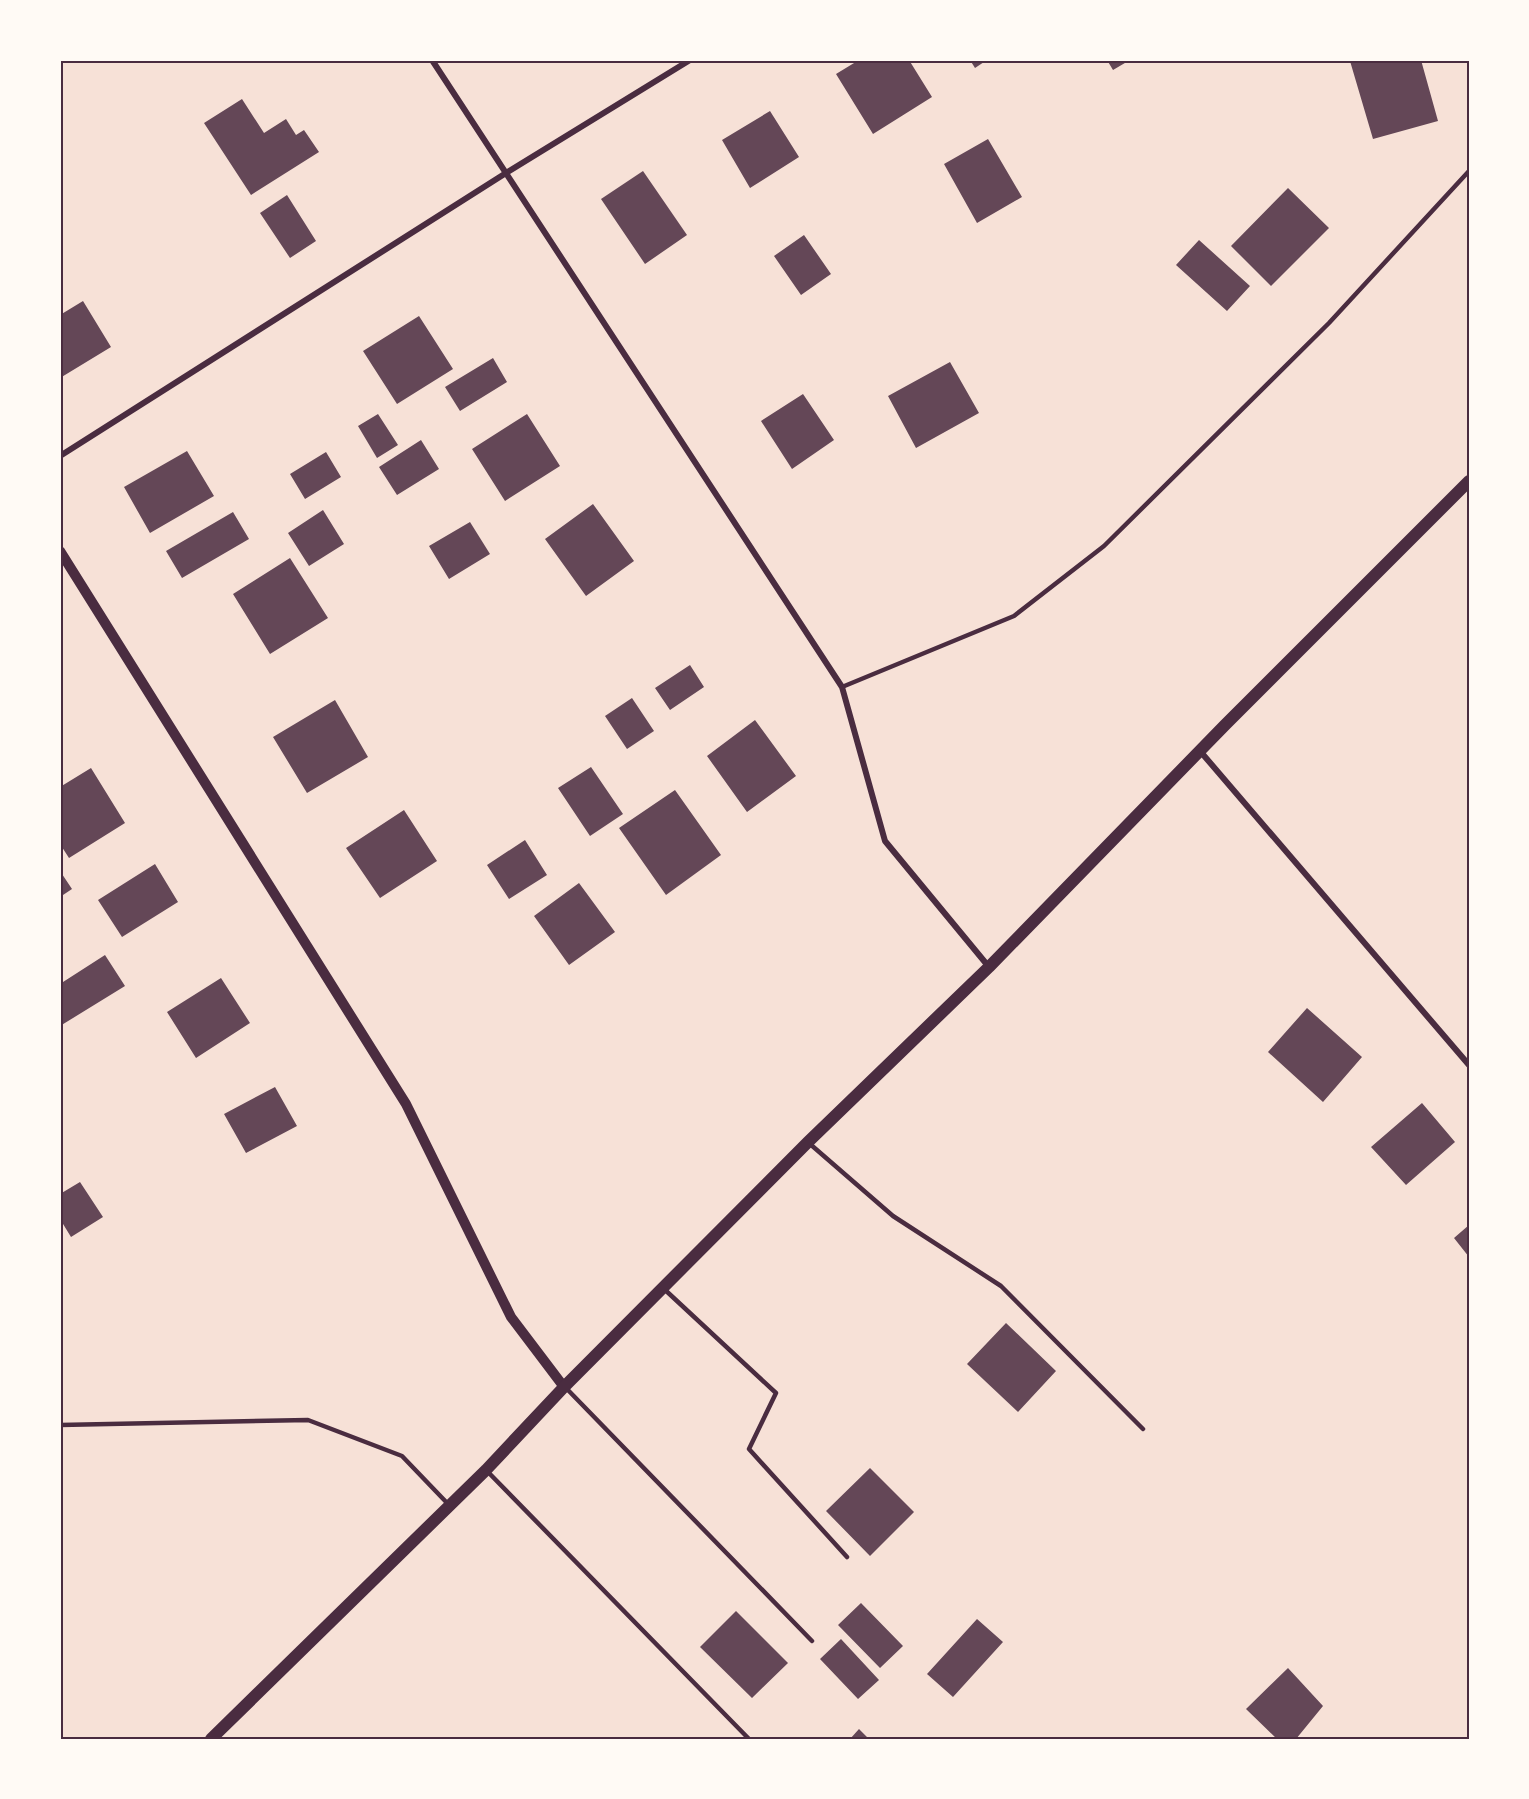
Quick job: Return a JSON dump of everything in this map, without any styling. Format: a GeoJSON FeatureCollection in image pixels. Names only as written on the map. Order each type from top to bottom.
{"type":"FeatureCollection","features":[{"type":"Feature","properties":{"kind":"main road"},"geometry":{"type":"LineString","coordinates":[[211,1739],[486,1470],[564,1387],[808,1142],[989,967],[1469,481]]}},
{"type":"Feature","properties":{"kind":"street"},"geometry":{"type":"LineString","coordinates":[[432,60],[842,687],[885,841],[989,967]]}},
{"type":"Feature","properties":{"kind":"street"},"geometry":{"type":"LineString","coordinates":[[60,456],[506,173],[690,60]]}},
{"type":"Feature","properties":{"kind":"street"},"geometry":{"type":"LineString","coordinates":[[60,551],[406,1104],[510,1317],[564,1387]]}},
{"type":"Feature","properties":{"kind":"street"},"geometry":{"type":"LineString","coordinates":[[1200,751],[1469,1065]]}},
{"type":"Feature","properties":{"kind":"lane"},"geometry":{"type":"LineString","coordinates":[[842,687],[1014,616],[1104,546],[1329,323],[1469,171]]}},
{"type":"Feature","properties":{"kind":"lane"},"geometry":{"type":"LineString","coordinates":[[808,1142],[893,1216],[1001,1286],[1143,1429]]}},
{"type":"Feature","properties":{"kind":"lane"},"geometry":{"type":"LineString","coordinates":[[663,1288],[776,1393],[749,1449],[847,1557]]}},
{"type":"Feature","properties":{"kind":"lane"},"geometry":{"type":"LineString","coordinates":[[564,1387],[812,1641]]}},
{"type":"Feature","properties":{"kind":"lane"},"geometry":{"type":"LineString","coordinates":[[60,1425],[308,1420],[402,1456],[449,1505]]}},
{"type":"Feature","properties":{"kind":"lane"},"geometry":{"type":"LineString","coordinates":[[486,1470],[749,1739]]}},
{"type":"Feature","properties":{"kind":"building"},"geometry":{"type":"Polygon","coordinates":[[[859,60],[909,60],[932,97],[873,134],[836,74],[859,60]]]}},
{"type":"Feature","properties":{"kind":"building"},"geometry":{"type":"Polygon","coordinates":[[[970,60],[987,60],[975,68],[970,60]]]}},
{"type":"Feature","properties":{"kind":"building"},"geometry":{"type":"Polygon","coordinates":[[[1107,60],[1130,60],[1113,70],[1107,60]]]}},
{"type":"Feature","properties":{"kind":"building"},"geometry":{"type":"Polygon","coordinates":[[[1421,60],[1438,121],[1373,139],[1350,61],[1421,60]]]}},
{"type":"Feature","properties":{"kind":"building"},"geometry":{"type":"Polygon","coordinates":[[[242,99],[264,133],[286,119],[296,135],[304,130],[319,152],[251,195],[204,123],[242,99]]]}},
{"type":"Feature","properties":{"kind":"building"},"geometry":{"type":"Polygon","coordinates":[[[770,111],[799,157],[750,188],[722,140],[770,111]]]}},
{"type":"Feature","properties":{"kind":"building"},"geometry":{"type":"Polygon","coordinates":[[[988,139],[1022,197],[977,223],[944,164],[988,139]]]}},
{"type":"Feature","properties":{"kind":"building"},"geometry":{"type":"Polygon","coordinates":[[[643,171],[687,235],[645,264],[601,199],[643,171]]]}},
{"type":"Feature","properties":{"kind":"building"},"geometry":{"type":"Polygon","coordinates":[[[1288,188],[1329,228],[1271,286],[1231,246],[1288,188]]]}},
{"type":"Feature","properties":{"kind":"building"},"geometry":{"type":"Polygon","coordinates":[[[287,195],[316,241],[290,258],[260,213],[287,195]]]}},
{"type":"Feature","properties":{"kind":"building"},"geometry":{"type":"Polygon","coordinates":[[[804,235],[831,274],[801,295],[774,256],[804,235]]]}},
{"type":"Feature","properties":{"kind":"building"},"geometry":{"type":"Polygon","coordinates":[[[1199,240],[1250,286],[1227,311],[1176,265],[1199,240]]]}},
{"type":"Feature","properties":{"kind":"building"},"geometry":{"type":"Polygon","coordinates":[[[83,301],[111,347],[60,378],[60,315],[83,301]]]}},
{"type":"Feature","properties":{"kind":"building"},"geometry":{"type":"Polygon","coordinates":[[[419,316],[453,369],[397,404],[363,351],[419,316]]]}},
{"type":"Feature","properties":{"kind":"building"},"geometry":{"type":"Polygon","coordinates":[[[493,358],[507,382],[460,411],[445,387],[493,358]]]}},
{"type":"Feature","properties":{"kind":"building"},"geometry":{"type":"Polygon","coordinates":[[[950,362],[979,413],[916,448],[888,396],[950,362]]]}},
{"type":"Feature","properties":{"kind":"building"},"geometry":{"type":"Polygon","coordinates":[[[803,394],[834,440],[792,469],[761,421],[803,394]]]}},
{"type":"Feature","properties":{"kind":"building"},"geometry":{"type":"Polygon","coordinates":[[[378,414],[398,445],[377,458],[358,426],[378,414]]]}},
{"type":"Feature","properties":{"kind":"building"},"geometry":{"type":"Polygon","coordinates":[[[527,414],[560,466],[505,501],[472,449],[527,414]]]}},
{"type":"Feature","properties":{"kind":"building"},"geometry":{"type":"Polygon","coordinates":[[[421,440],[439,469],[397,495],[379,467],[421,440]]]}},
{"type":"Feature","properties":{"kind":"building"},"geometry":{"type":"Polygon","coordinates":[[[187,451],[214,496],[150,533],[124,487],[187,451]]]}},
{"type":"Feature","properties":{"kind":"building"},"geometry":{"type":"Polygon","coordinates":[[[326,452],[341,477],[305,499],[290,474],[326,452]]]}},
{"type":"Feature","properties":{"kind":"building"},"geometry":{"type":"Polygon","coordinates":[[[593,504],[634,561],[586,596],[545,539],[593,504]]]}},
{"type":"Feature","properties":{"kind":"building"},"geometry":{"type":"Polygon","coordinates":[[[323,510],[344,544],[309,566],[288,533],[323,510]]]}},
{"type":"Feature","properties":{"kind":"building"},"geometry":{"type":"Polygon","coordinates":[[[233,512],[249,539],[182,578],[166,551],[233,512]]]}},
{"type":"Feature","properties":{"kind":"building"},"geometry":{"type":"Polygon","coordinates":[[[470,522],[490,554],[449,579],[429,546],[470,522]]]}},
{"type":"Feature","properties":{"kind":"building"},"geometry":{"type":"Polygon","coordinates":[[[290,558],[328,618],[270,654],[233,594],[290,558]]]}},
{"type":"Feature","properties":{"kind":"building"},"geometry":{"type":"Polygon","coordinates":[[[690,665],[704,687],[670,710],[655,688],[690,665]]]}},
{"type":"Feature","properties":{"kind":"building"},"geometry":{"type":"Polygon","coordinates":[[[632,698],[654,731],[627,749],[605,716],[632,698]]]}},
{"type":"Feature","properties":{"kind":"building"},"geometry":{"type":"Polygon","coordinates":[[[335,700],[368,757],[307,793],[273,737],[335,700]]]}},
{"type":"Feature","properties":{"kind":"building"},"geometry":{"type":"Polygon","coordinates":[[[755,720],[796,776],[747,812],[707,756],[755,720]]]}},
{"type":"Feature","properties":{"kind":"building"},"geometry":{"type":"Polygon","coordinates":[[[591,767],[623,814],[590,836],[558,788],[591,767]]]}},
{"type":"Feature","properties":{"kind":"building"},"geometry":{"type":"Polygon","coordinates":[[[91,768],[125,823],[69,858],[60,844],[60,787],[91,768]]]}},
{"type":"Feature","properties":{"kind":"building"},"geometry":{"type":"Polygon","coordinates":[[[675,790],[721,855],[666,895],[619,828],[675,790]]]}},
{"type":"Feature","properties":{"kind":"building"},"geometry":{"type":"Polygon","coordinates":[[[404,810],[437,861],[380,898],[346,848],[404,810]]]}},
{"type":"Feature","properties":{"kind":"building"},"geometry":{"type":"Polygon","coordinates":[[[525,840],[547,875],[509,899],[487,865],[525,840]]]}},
{"type":"Feature","properties":{"kind":"building"},"geometry":{"type":"Polygon","coordinates":[[[155,864],[178,902],[122,937],[98,900],[155,864]]]}},
{"type":"Feature","properties":{"kind":"building"},"geometry":{"type":"Polygon","coordinates":[[[60,871],[72,889],[60,897],[60,871]]]}},
{"type":"Feature","properties":{"kind":"building"},"geometry":{"type":"Polygon","coordinates":[[[579,883],[615,932],[569,965],[534,916],[579,883]]]}},
{"type":"Feature","properties":{"kind":"building"},"geometry":{"type":"Polygon","coordinates":[[[105,955],[125,986],[60,1026],[60,978],[63,982],[105,955]]]}},
{"type":"Feature","properties":{"kind":"building"},"geometry":{"type":"Polygon","coordinates":[[[221,978],[250,1023],[196,1058],[167,1012],[221,978]]]}},
{"type":"Feature","properties":{"kind":"building"},"geometry":{"type":"Polygon","coordinates":[[[1307,1008],[1362,1057],[1323,1102],[1268,1052],[1307,1008]]]}},
{"type":"Feature","properties":{"kind":"building"},"geometry":{"type":"Polygon","coordinates":[[[275,1087],[297,1126],[246,1153],[224,1114],[275,1087]]]}},
{"type":"Feature","properties":{"kind":"building"},"geometry":{"type":"Polygon","coordinates":[[[1422,1103],[1455,1142],[1406,1185],[1371,1147],[1422,1103]]]}},
{"type":"Feature","properties":{"kind":"building"},"geometry":{"type":"Polygon","coordinates":[[[80,1182],[103,1217],[71,1237],[60,1219],[60,1194],[80,1182]]]}},
{"type":"Feature","properties":{"kind":"building"},"geometry":{"type":"Polygon","coordinates":[[[1469,1225],[1469,1257],[1454,1238],[1469,1225]]]}},
{"type":"Feature","properties":{"kind":"building"},"geometry":{"type":"Polygon","coordinates":[[[1006,1323],[1056,1371],[1018,1412],[967,1364],[1006,1323]]]}},
{"type":"Feature","properties":{"kind":"building"},"geometry":{"type":"Polygon","coordinates":[[[870,1468],[914,1512],[870,1556],[826,1511],[870,1468]]]}},
{"type":"Feature","properties":{"kind":"building"},"geometry":{"type":"Polygon","coordinates":[[[861,1603],[903,1646],[880,1668],[838,1625],[861,1603]]]}},
{"type":"Feature","properties":{"kind":"building"},"geometry":{"type":"Polygon","coordinates":[[[736,1611],[788,1663],[752,1698],[700,1647],[736,1611]]]}},
{"type":"Feature","properties":{"kind":"building"},"geometry":{"type":"Polygon","coordinates":[[[977,1619],[1003,1642],[953,1697],[927,1674],[977,1619]]]}},
{"type":"Feature","properties":{"kind":"building"},"geometry":{"type":"Polygon","coordinates":[[[841,1639],[879,1680],[858,1699],[820,1659],[841,1639]]]}},
{"type":"Feature","properties":{"kind":"building"},"geometry":{"type":"Polygon","coordinates":[[[1288,1668],[1323,1706],[1296,1739],[1277,1739],[1246,1709],[1288,1668]]]}},
{"type":"Feature","properties":{"kind":"building"},"geometry":{"type":"Polygon","coordinates":[[[859,1729],[869,1739],[850,1739],[859,1729]]]}}]}
